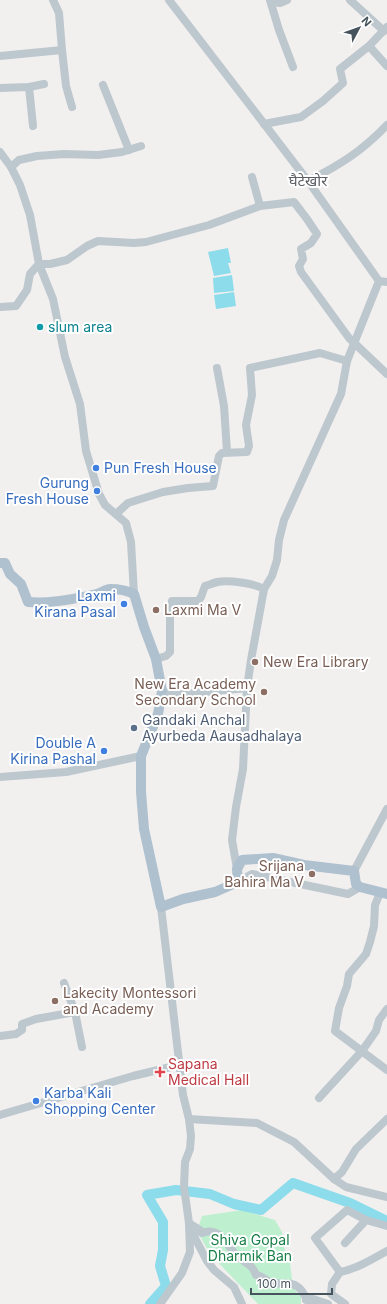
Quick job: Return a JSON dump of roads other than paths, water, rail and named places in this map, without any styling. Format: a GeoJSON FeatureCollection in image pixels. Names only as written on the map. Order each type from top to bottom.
{"type":"FeatureCollection","features":[{"type":"Feature","properties":{"kind":"main road"},"geometry":{"type":"LineString","coordinates":[[0,563],[5,563],[10,574],[21,584],[28,602],[39,603],[92,595],[102,593],[108,589],[126,590],[134,594],[144,627],[156,658],[162,691],[158,714],[141,756],[141,792],[144,829],[161,907],[183,899],[216,892],[238,882],[236,869],[242,860],[273,858],[304,865],[354,871],[356,884],[360,887],[383,894]]}},
{"type":"Feature","properties":{"kind":"street"},"geometry":{"type":"LineString","coordinates":[[53,0],[59,13],[66,86],[72,106]]}},
{"type":"Feature","properties":{"kind":"street"},"geometry":{"type":"LineString","coordinates":[[169,0],[383,281],[354,342],[347,361],[340,394],[284,520],[279,540],[277,560],[272,576],[264,589],[250,660],[247,688],[243,769],[232,840],[236,869]]}},
{"type":"Feature","properties":{"kind":"street"},"geometry":{"type":"LineString","coordinates":[[287,0],[280,3],[271,1],[279,30],[293,67]]}},
{"type":"Feature","properties":{"kind":"street"},"geometry":{"type":"LineString","coordinates":[[264,124],[301,116],[323,101],[343,83],[340,69],[369,46],[386,29],[350,0]]}},
{"type":"Feature","properties":{"kind":"street"},"geometry":{"type":"LineString","coordinates":[[369,46],[387,66]]}},
{"type":"Feature","properties":{"kind":"street"},"geometry":{"type":"LineString","coordinates":[[0,56],[62,50]]}},
{"type":"Feature","properties":{"kind":"street"},"geometry":{"type":"LineString","coordinates":[[0,88],[30,87],[44,84]]}},
{"type":"Feature","properties":{"kind":"street"},"geometry":{"type":"LineString","coordinates":[[103,85],[129,150]]}},
{"type":"Feature","properties":{"kind":"street"},"geometry":{"type":"LineString","coordinates":[[30,87],[29,96],[34,126]]}},
{"type":"Feature","properties":{"kind":"street"},"geometry":{"type":"LineString","coordinates":[[308,181],[332,169],[356,154],[387,125]]}},
{"type":"Feature","properties":{"kind":"street"},"geometry":{"type":"LineString","coordinates":[[11,167],[19,160],[37,156],[64,154],[98,155],[129,150],[141,146]]}},
{"type":"Feature","properties":{"kind":"street"},"geometry":{"type":"LineString","coordinates":[[0,152],[11,167],[20,185],[30,215],[39,264],[54,299],[65,357],[80,404],[86,451],[99,494],[105,505],[126,523],[131,542],[134,594]]}},
{"type":"Feature","properties":{"kind":"street"},"geometry":{"type":"LineString","coordinates":[[252,177],[260,206]]}},
{"type":"Feature","properties":{"kind":"street"},"geometry":{"type":"LineString","coordinates":[[0,307],[16,306],[27,290],[30,274],[39,264],[50,264],[68,260],[87,246],[98,242],[146,242],[210,225],[260,206],[294,202],[308,219],[316,234],[311,243],[301,249],[303,259],[299,266],[302,272],[349,338],[387,374]]}},
{"type":"Feature","properties":{"kind":"street"},"geometry":{"type":"LineString","coordinates":[[116,514],[128,503],[162,492],[213,486],[219,456],[222,453],[227,452],[247,452],[249,446],[246,425],[252,395],[250,368],[320,353],[347,361]]}},
{"type":"Feature","properties":{"kind":"street"},"geometry":{"type":"LineString","coordinates":[[217,368],[224,406],[227,452]]}},
{"type":"Feature","properties":{"kind":"street"},"geometry":{"type":"LineString","coordinates":[[156,658],[166,656],[170,652],[170,613],[172,601],[198,601],[205,586],[218,582],[245,584],[258,586],[264,589]]}},
{"type":"Feature","properties":{"kind":"street"},"geometry":{"type":"LineString","coordinates":[[162,691],[173,695],[247,688]]}},
{"type":"Feature","properties":{"kind":"street"},"geometry":{"type":"LineString","coordinates":[[0,777],[66,772],[141,756]]}},
{"type":"Feature","properties":{"kind":"street"},"geometry":{"type":"LineString","coordinates":[[354,871],[387,808]]}},
{"type":"Feature","properties":{"kind":"street"},"geometry":{"type":"LineString","coordinates":[[238,882],[252,874],[348,894],[360,887]]}},
{"type":"Feature","properties":{"kind":"street"},"geometry":{"type":"LineString","coordinates":[[383,894],[375,905],[374,926],[366,954],[349,974],[347,986],[339,1008],[335,1031],[387,1070]]}},
{"type":"Feature","properties":{"kind":"street"},"geometry":{"type":"LineString","coordinates":[[160,1304],[182,1273],[190,1252],[189,1223],[185,1190],[185,1162],[190,1149],[191,1136],[179,1065],[161,907]]}},
{"type":"Feature","properties":{"kind":"street"},"geometry":{"type":"LineString","coordinates":[[64,983],[75,1012],[82,1047]]}},
{"type":"Feature","properties":{"kind":"street"},"geometry":{"type":"LineString","coordinates":[[319,1098],[362,1051],[376,1031],[380,1020],[387,1009]]}},
{"type":"Feature","properties":{"kind":"street"},"geometry":{"type":"LineString","coordinates":[[0,1036],[16,1034],[22,1030],[22,1024],[36,1019],[75,1012]]}},
{"type":"Feature","properties":{"kind":"street"},"geometry":{"type":"LineString","coordinates":[[0,1115],[179,1065]]}},
{"type":"Feature","properties":{"kind":"street"},"geometry":{"type":"LineString","coordinates":[[189,1119],[257,1123],[294,1142],[334,1179],[346,1187],[387,1197]]}},
{"type":"Feature","properties":{"kind":"street"},"geometry":{"type":"LineString","coordinates":[[334,1179],[342,1172],[356,1149],[387,1119]]}},
{"type":"Feature","properties":{"kind":"street"},"geometry":{"type":"LineString","coordinates":[[340,1272],[315,1238],[347,1210],[366,1220],[387,1226]]}},
{"type":"Feature","properties":{"kind":"street"},"geometry":{"type":"LineString","coordinates":[[345,1243],[366,1220]]}},
{"type":"Feature","properties":{"kind":"street"},"geometry":{"type":"LineString","coordinates":[[189,1223],[202,1233],[207,1231],[219,1234],[237,1256],[250,1264],[256,1275],[262,1276],[271,1283],[294,1284],[301,1289],[307,1302]]}},
{"type":"Feature","properties":{"kind":"street"},"geometry":{"type":"LineString","coordinates":[[189,1223],[198,1246],[207,1261],[214,1270],[234,1287],[242,1304]]}},
{"type":"Feature","properties":{"kind":"street"},"geometry":{"type":"LineString","coordinates":[[345,1304],[331,1294],[332,1284],[340,1272],[370,1260],[387,1250]]}},
{"type":"Feature","properties":{"kind":"street"},"geometry":{"type":"LineString","coordinates":[[307,1302],[307,1298],[310,1298],[328,1304]]}},
{"type":"Feature","properties":{"kind":"water"},"geometry":{"type":"Polygon","coordinates":[[[228,248],[231,263],[228,263],[231,273],[214,276],[208,252],[228,248]]]}},
{"type":"Feature","properties":{"kind":"water"},"geometry":{"type":"Polygon","coordinates":[[[232,275],[234,291],[214,293],[213,278],[232,275]]]}},
{"type":"Feature","properties":{"kind":"water"},"geometry":{"type":"Polygon","coordinates":[[[234,292],[236,306],[216,309],[214,295],[234,292]]]}},
{"type":"Feature","properties":{"kind":"waterway"},"geometry":{"type":"LineString","coordinates":[[150,1304],[166,1286],[160,1266],[163,1250],[163,1222],[147,1195],[176,1190],[210,1194],[234,1204],[261,1210],[293,1183],[350,1203],[387,1221]]}},
{"type":"Feature","properties":{"kind":"place","name":"slum area"},"geometry":{"type":"Point","coordinates":[40,327]}},
{"type":"Feature","properties":{"kind":"place","name":"Pun Fresh House"},"geometry":{"type":"Point","coordinates":[96,468]}},
{"type":"Feature","properties":{"kind":"place","name":"Gurung Fresh House"},"geometry":{"type":"Point","coordinates":[97,491]}},
{"type":"Feature","properties":{"kind":"place","name":"Laxmi Kirana Pasal"},"geometry":{"type":"Point","coordinates":[124,604]}},
{"type":"Feature","properties":{"kind":"place","name":"Laxmi Ma V"},"geometry":{"type":"Point","coordinates":[156,610]}},
{"type":"Feature","properties":{"kind":"place","name":"New Era Library"},"geometry":{"type":"Point","coordinates":[255,662]}},
{"type":"Feature","properties":{"kind":"place","name":"New Era Academy Secondary School"},"geometry":{"type":"Point","coordinates":[264,692]}},
{"type":"Feature","properties":{"kind":"place","name":"Gandaki Anchal Ayurbeda Aausadhalaya"},"geometry":{"type":"Point","coordinates":[134,728]}},
{"type":"Feature","properties":{"kind":"place","name":"Double A Kirina Pashal"},"geometry":{"type":"Point","coordinates":[104,751]}},
{"type":"Feature","properties":{"kind":"place","name":"Srijana Bahira Ma V"},"geometry":{"type":"Point","coordinates":[312,874]}},
{"type":"Feature","properties":{"kind":"place","name":"Lakecity Montessori and Academy"},"geometry":{"type":"Point","coordinates":[55,1001]}},
{"type":"Feature","properties":{"kind":"place","name":"Sapana Medical Hall"},"geometry":{"type":"Point","coordinates":[160,1072]}},
{"type":"Feature","properties":{"kind":"place","name":"Karba Kali Shopping Center"},"geometry":{"type":"Point","coordinates":[36,1101]}},
{"type":"Feature","properties":{"kind":"district","name":"घैटेखोर"},"geometry":{"type":"Point","coordinates":[308,181]}},
{"type":"Feature","properties":{"kind":"park label","name":"Shiva Gopal Dharmik Ban"},"geometry":{"type":"Point","coordinates":[250,1248]}}]}
